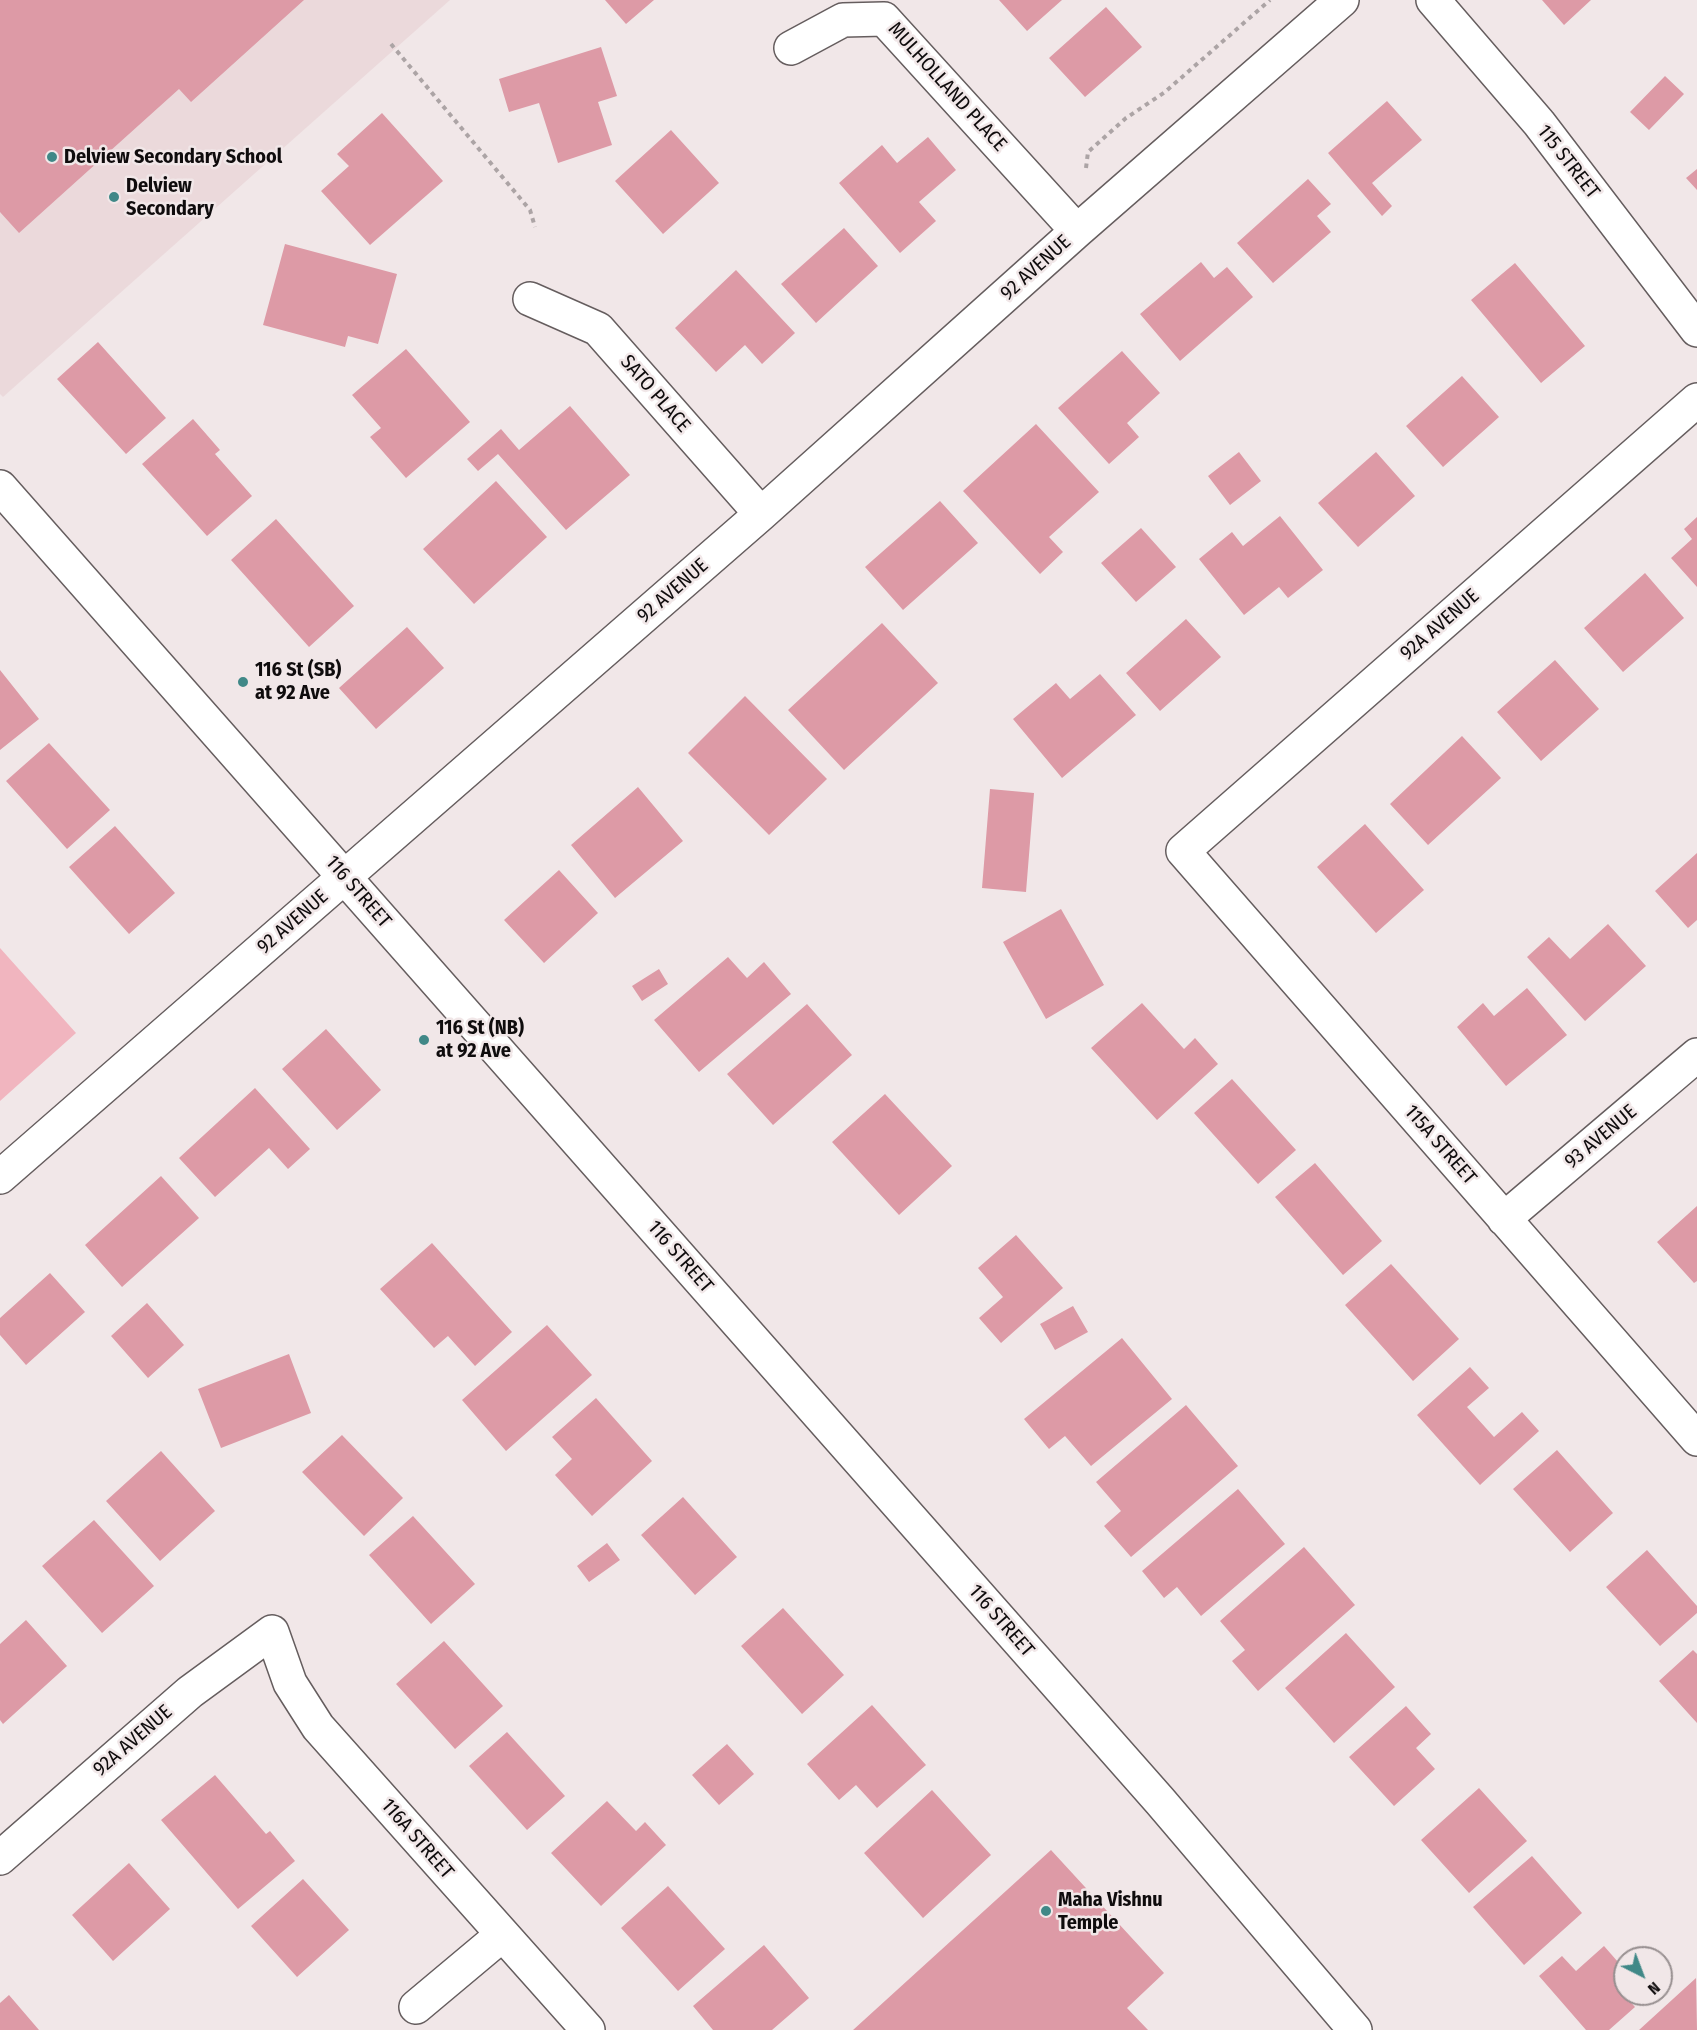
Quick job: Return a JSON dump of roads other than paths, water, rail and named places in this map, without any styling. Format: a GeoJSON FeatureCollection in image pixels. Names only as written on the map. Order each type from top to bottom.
{"type":"FeatureCollection","features":[{"type":"Feature","properties":{"kind":"street","name":"92 AVENUE"},"geometry":{"type":"LineString","coordinates":[[0,1178],[761,514],[1077,231],[1342,0]]}},
{"type":"Feature","properties":{"kind":"street","name":"115 STREET"},"geometry":{"type":"LineString","coordinates":[[1433,0],[1539,123],[1697,330]]}},
{"type":"Feature","properties":{"kind":"street","name":"MULHOLLAND PLACE"},"geometry":{"type":"LineString","coordinates":[[791,48],[843,20],[884,19],[1077,231]]}},
{"type":"Feature","properties":{"kind":"street","name":"SATO PLACE"},"geometry":{"type":"LineString","coordinates":[[530,299],[598,329],[761,514]]}},
{"type":"Feature","properties":{"kind":"street","name":"92A AVENUE"},"geometry":{"type":"LineString","coordinates":[[1183,851],[1697,400]]}},
{"type":"Feature","properties":{"kind":"street","name":"116 STREET"},"geometry":{"type":"LineString","coordinates":[[0,487],[1160,1802],[1355,2030]]}},
{"type":"Feature","properties":{"kind":"street","name":"115A STREET"},"geometry":{"type":"LineString","coordinates":[[1183,851],[1697,1439]]}},
{"type":"Feature","properties":{"kind":"street","name":"93 AVENUE"},"geometry":{"type":"LineString","coordinates":[[1504,1218],[1697,1054]]}},
{"type":"Feature","properties":{"kind":"street","name":"92A AVENUE"},"geometry":{"type":"LineString","coordinates":[[0,1857],[190,1692],[272,1632]]}},
{"type":"Feature","properties":{"kind":"street","name":"116A STREET"},"geometry":{"type":"LineString","coordinates":[[272,1632],[290,1683],[318,1727],[588,2030]]}},
{"type":"Feature","properties":{"kind":"street"},"geometry":{"type":"LineString","coordinates":[[416,2007],[501,1935]]}},
{"type":"Feature","properties":{"kind":"place","name":"Delview Secondary School"},"geometry":{"type":"Point","coordinates":[52,157]}},
{"type":"Feature","properties":{"kind":"place","name":"Delview Secondary"},"geometry":{"type":"Point","coordinates":[114,197]}},
{"type":"Feature","properties":{"kind":"place","name":"116 St (SB) at 92 Ave"},"geometry":{"type":"Point","coordinates":[243,682]}},
{"type":"Feature","properties":{"kind":"place","name":"116 St (NB) at 92 Ave"},"geometry":{"type":"Point","coordinates":[424,1040]}},
{"type":"Feature","properties":{"kind":"place","name":"Maha Vishnu Temple"},"geometry":{"type":"Point","coordinates":[1046,1911]}}]}
